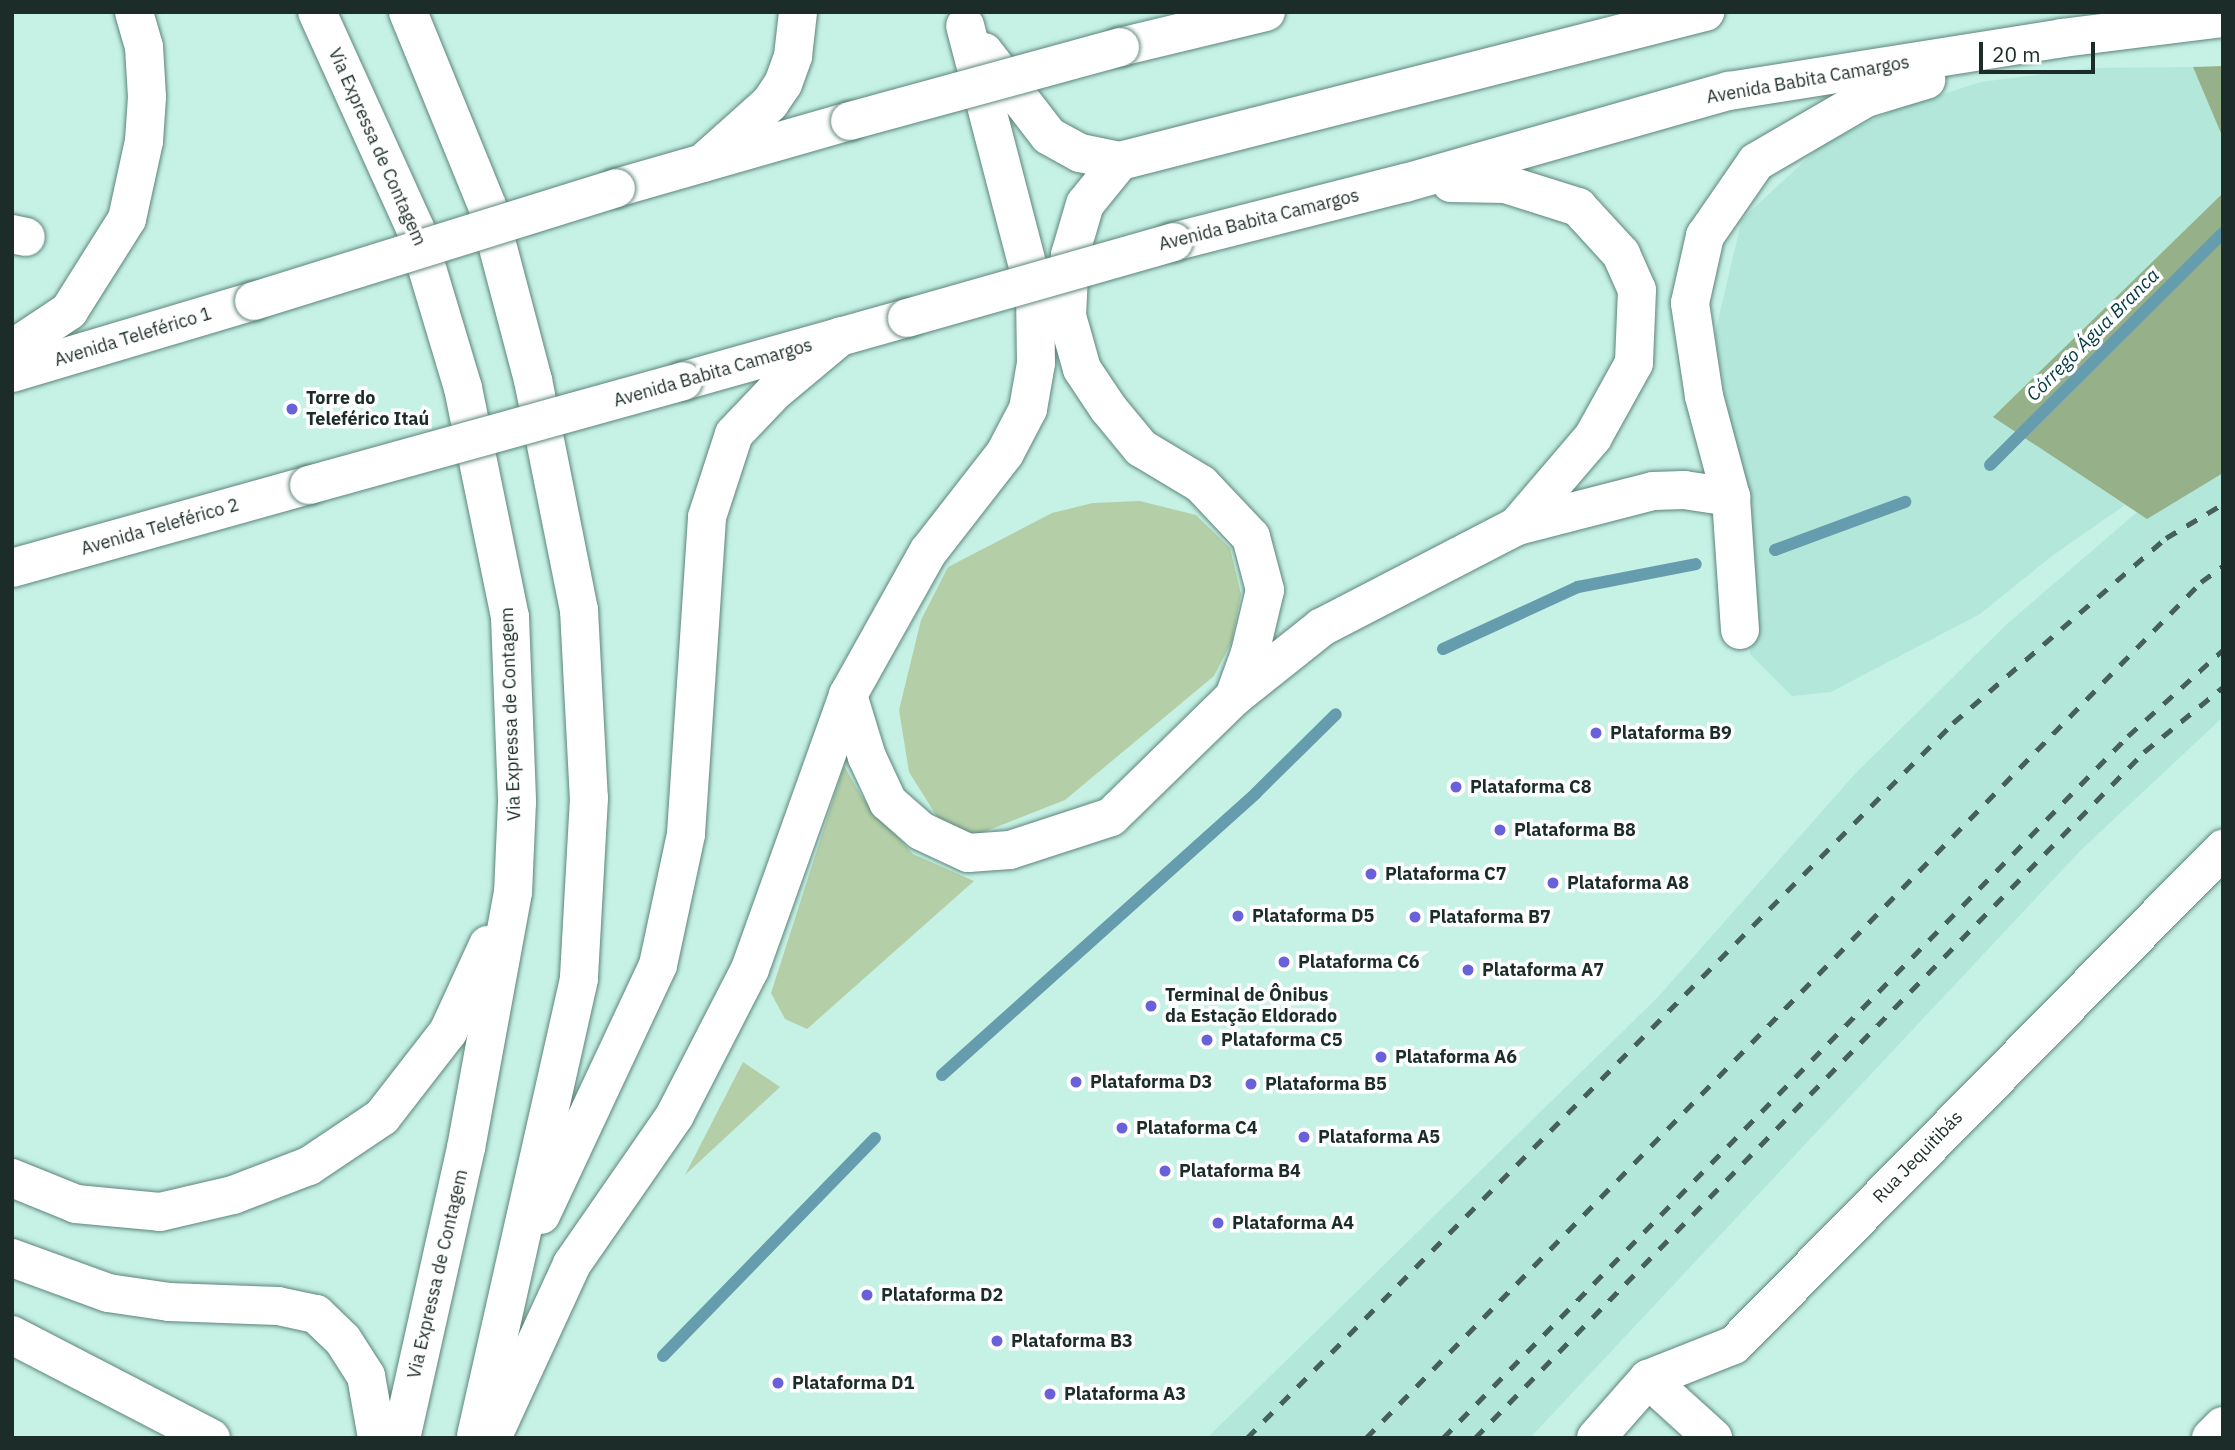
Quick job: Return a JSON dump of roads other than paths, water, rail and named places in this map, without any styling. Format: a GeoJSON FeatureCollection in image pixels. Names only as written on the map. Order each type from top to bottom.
{"type":"FeatureCollection","features":[{"type":"Feature","properties":{"kind":"main road"},"geometry":{"type":"LineString","coordinates":[[12,349],[69,311],[127,219],[144,141],[147,97],[144,47],[134,12]]}},
{"type":"Feature","properties":{"kind":"main road","name":"Via Expressa de Contagem"},"geometry":{"type":"LineString","coordinates":[[317,12],[415,228],[463,388],[510,617],[517,802],[513,892],[466,1149],[401,1438]]}},
{"type":"Feature","properties":{"kind":"main road"},"geometry":{"type":"LineString","coordinates":[[408,12],[486,206],[533,380],[579,610],[589,798],[579,979],[475,1438]]}},
{"type":"Feature","properties":{"kind":"main road"},"geometry":{"type":"LineString","coordinates":[[703,163],[770,103],[783,84],[793,56],[798,12]]}},
{"type":"Feature","properties":{"kind":"main road"},"geometry":{"type":"LineString","coordinates":[[703,163],[1121,47],[1266,12]]}},
{"type":"Feature","properties":{"kind":"main road"},"geometry":{"type":"LineString","coordinates":[[962,19],[1049,136],[1080,153],[1119,161],[1705,12]]}},
{"type":"Feature","properties":{"kind":"main road","name":"Avenida Babita Camargos"},"geometry":{"type":"LineString","coordinates":[[309,485],[683,382],[1173,242],[1405,183],[1729,91],[2062,38],[2223,18]]}},
{"type":"Feature","properties":{"kind":"main road"},"geometry":{"type":"LineString","coordinates":[[492,1438],[572,1264],[675,1115],[750,969],[848,695],[928,552],[1005,453],[1028,409],[1036,363],[1035,294],[962,19]]}},
{"type":"Feature","properties":{"kind":"main road"},"geometry":{"type":"LineString","coordinates":[[1740,630],[1731,497],[1704,396],[1690,303],[1705,236],[1756,162],[1866,98],[2062,38]]}},
{"type":"Feature","properties":{"kind":"main road"},"geometry":{"type":"LineString","coordinates":[[1119,161],[1085,204],[1070,255],[1068,316],[1082,369],[1108,408],[1141,448],[1201,484],[1251,537],[1265,590],[1250,653],[1234,697]]}},
{"type":"Feature","properties":{"kind":"main road","name":"Avenida Teleférico 1"},"geometry":{"type":"LineString","coordinates":[[12,373],[703,163]]}},
{"type":"Feature","properties":{"kind":"main road"},"geometry":{"type":"LineString","coordinates":[[1405,183],[1504,184],[1578,206],[1621,254],[1637,290],[1634,363],[1593,437],[1517,526]]}},
{"type":"Feature","properties":{"kind":"main road"},"geometry":{"type":"LineString","coordinates":[[509,1283],[658,965],[686,834],[707,517],[734,434],[774,392],[841,336]]}},
{"type":"Feature","properties":{"kind":"main road","name":"Avenida Teleférico 2"},"geometry":{"type":"LineString","coordinates":[[12,568],[309,485]]}},
{"type":"Feature","properties":{"kind":"main road"},"geometry":{"type":"LineString","coordinates":[[848,695],[867,757],[888,802],[921,831],[968,853],[1010,849],[1111,817],[1234,697],[1322,627],[1517,526],[1653,491],[1685,490],[1731,497]]}},
{"type":"Feature","properties":{"kind":"main road","name":"Rua Jequitibás"},"geometry":{"type":"LineString","coordinates":[[1596,1438],[1648,1379],[1734,1345],[2223,849]]}},
{"type":"Feature","properties":{"kind":"main road"},"geometry":{"type":"LineString","coordinates":[[12,1178],[76,1204],[160,1212],[233,1195],[309,1166],[382,1117],[448,1032],[513,892]]}},
{"type":"Feature","properties":{"kind":"main road"},"geometry":{"type":"LineString","coordinates":[[12,1258],[108,1293],[169,1301],[278,1306],[316,1314],[343,1340],[366,1376],[377,1438]]}},
{"type":"Feature","properties":{"kind":"main road"},"geometry":{"type":"LineString","coordinates":[[12,1335],[211,1438]]}},
{"type":"Feature","properties":{"kind":"main road"},"geometry":{"type":"LineString","coordinates":[[1648,1379],[1713,1438]]}},
{"type":"Feature","properties":{"kind":"main road"},"geometry":{"type":"LineString","coordinates":[[2211,1438],[2223,1426]]}},
{"type":"Feature","properties":{"kind":"waterway","name":"Córrego Água Branca"},"geometry":{"type":"LineString","coordinates":[[1990,465],[2223,233]]}},
{"type":"Feature","properties":{"kind":"waterway","name":"Córrego Água Branca"},"geometry":{"type":"LineString","coordinates":[[1775,550],[1905,502]]}},
{"type":"Feature","properties":{"kind":"waterway","name":"Córrego Água Branca"},"geometry":{"type":"LineString","coordinates":[[1443,649],[1578,587],[1696,564]]}},
{"type":"Feature","properties":{"kind":"waterway"},"geometry":{"type":"LineString","coordinates":[[942,1075],[1256,793],[1336,714]]}},
{"type":"Feature","properties":{"kind":"waterway"},"geometry":{"type":"LineString","coordinates":[[663,1356],[875,1138]]}},
{"type":"Feature","properties":{"kind":"railway"},"geometry":{"type":"LineString","coordinates":[[1247,1438],[1953,723],[2166,538],[2223,504]]}},
{"type":"Feature","properties":{"kind":"railway"},"geometry":{"type":"LineString","coordinates":[[1366,1438],[2201,582],[2223,566]]}},
{"type":"Feature","properties":{"kind":"railway"},"geometry":{"type":"LineString","coordinates":[[1443,1438],[2128,736],[2223,650]]}},
{"type":"Feature","properties":{"kind":"railway"},"geometry":{"type":"LineString","coordinates":[[1475,1438],[2144,752],[2223,687]]}},
{"type":"Feature","properties":{"kind":"place","name":"Torre do Teleférico Itaú"},"geometry":{"type":"Point","coordinates":[292,409]}},
{"type":"Feature","properties":{"kind":"place","name":"Plataforma B9"},"geometry":{"type":"Point","coordinates":[1596,733]}},
{"type":"Feature","properties":{"kind":"place","name":"Plataforma C8"},"geometry":{"type":"Point","coordinates":[1456,787]}},
{"type":"Feature","properties":{"kind":"place","name":"Plataforma B8"},"geometry":{"type":"Point","coordinates":[1500,830]}},
{"type":"Feature","properties":{"kind":"place","name":"Plataforma C7"},"geometry":{"type":"Point","coordinates":[1371,874]}},
{"type":"Feature","properties":{"kind":"place","name":"Plataforma A8"},"geometry":{"type":"Point","coordinates":[1553,883]}},
{"type":"Feature","properties":{"kind":"place","name":"Plataforma D5"},"geometry":{"type":"Point","coordinates":[1238,916]}},
{"type":"Feature","properties":{"kind":"place","name":"Plataforma B7"},"geometry":{"type":"Point","coordinates":[1415,917]}},
{"type":"Feature","properties":{"kind":"place","name":"Plataforma C6"},"geometry":{"type":"Point","coordinates":[1284,962]}},
{"type":"Feature","properties":{"kind":"place","name":"Plataforma A7"},"geometry":{"type":"Point","coordinates":[1468,970]}},
{"type":"Feature","properties":{"kind":"place","name":"Terminal de Ônibus da Estação Eldorado"},"geometry":{"type":"Point","coordinates":[1151,1006]}},
{"type":"Feature","properties":{"kind":"place","name":"Plataforma C5"},"geometry":{"type":"Point","coordinates":[1207,1040]}},
{"type":"Feature","properties":{"kind":"place","name":"Plataforma A6"},"geometry":{"type":"Point","coordinates":[1381,1057]}},
{"type":"Feature","properties":{"kind":"place","name":"Plataforma D3"},"geometry":{"type":"Point","coordinates":[1076,1082]}},
{"type":"Feature","properties":{"kind":"place","name":"Plataforma B5"},"geometry":{"type":"Point","coordinates":[1251,1084]}},
{"type":"Feature","properties":{"kind":"place","name":"Plataforma C4"},"geometry":{"type":"Point","coordinates":[1122,1128]}},
{"type":"Feature","properties":{"kind":"place","name":"Plataforma A5"},"geometry":{"type":"Point","coordinates":[1304,1137]}},
{"type":"Feature","properties":{"kind":"place","name":"Plataforma B4"},"geometry":{"type":"Point","coordinates":[1165,1171]}},
{"type":"Feature","properties":{"kind":"place","name":"Plataforma A4"},"geometry":{"type":"Point","coordinates":[1218,1223]}},
{"type":"Feature","properties":{"kind":"place","name":"Plataforma D2"},"geometry":{"type":"Point","coordinates":[867,1295]}},
{"type":"Feature","properties":{"kind":"place","name":"Plataforma B3"},"geometry":{"type":"Point","coordinates":[997,1341]}},
{"type":"Feature","properties":{"kind":"place","name":"Plataforma D1"},"geometry":{"type":"Point","coordinates":[778,1383]}},
{"type":"Feature","properties":{"kind":"place","name":"Plataforma A3"},"geometry":{"type":"Point","coordinates":[1050,1394]}}]}
